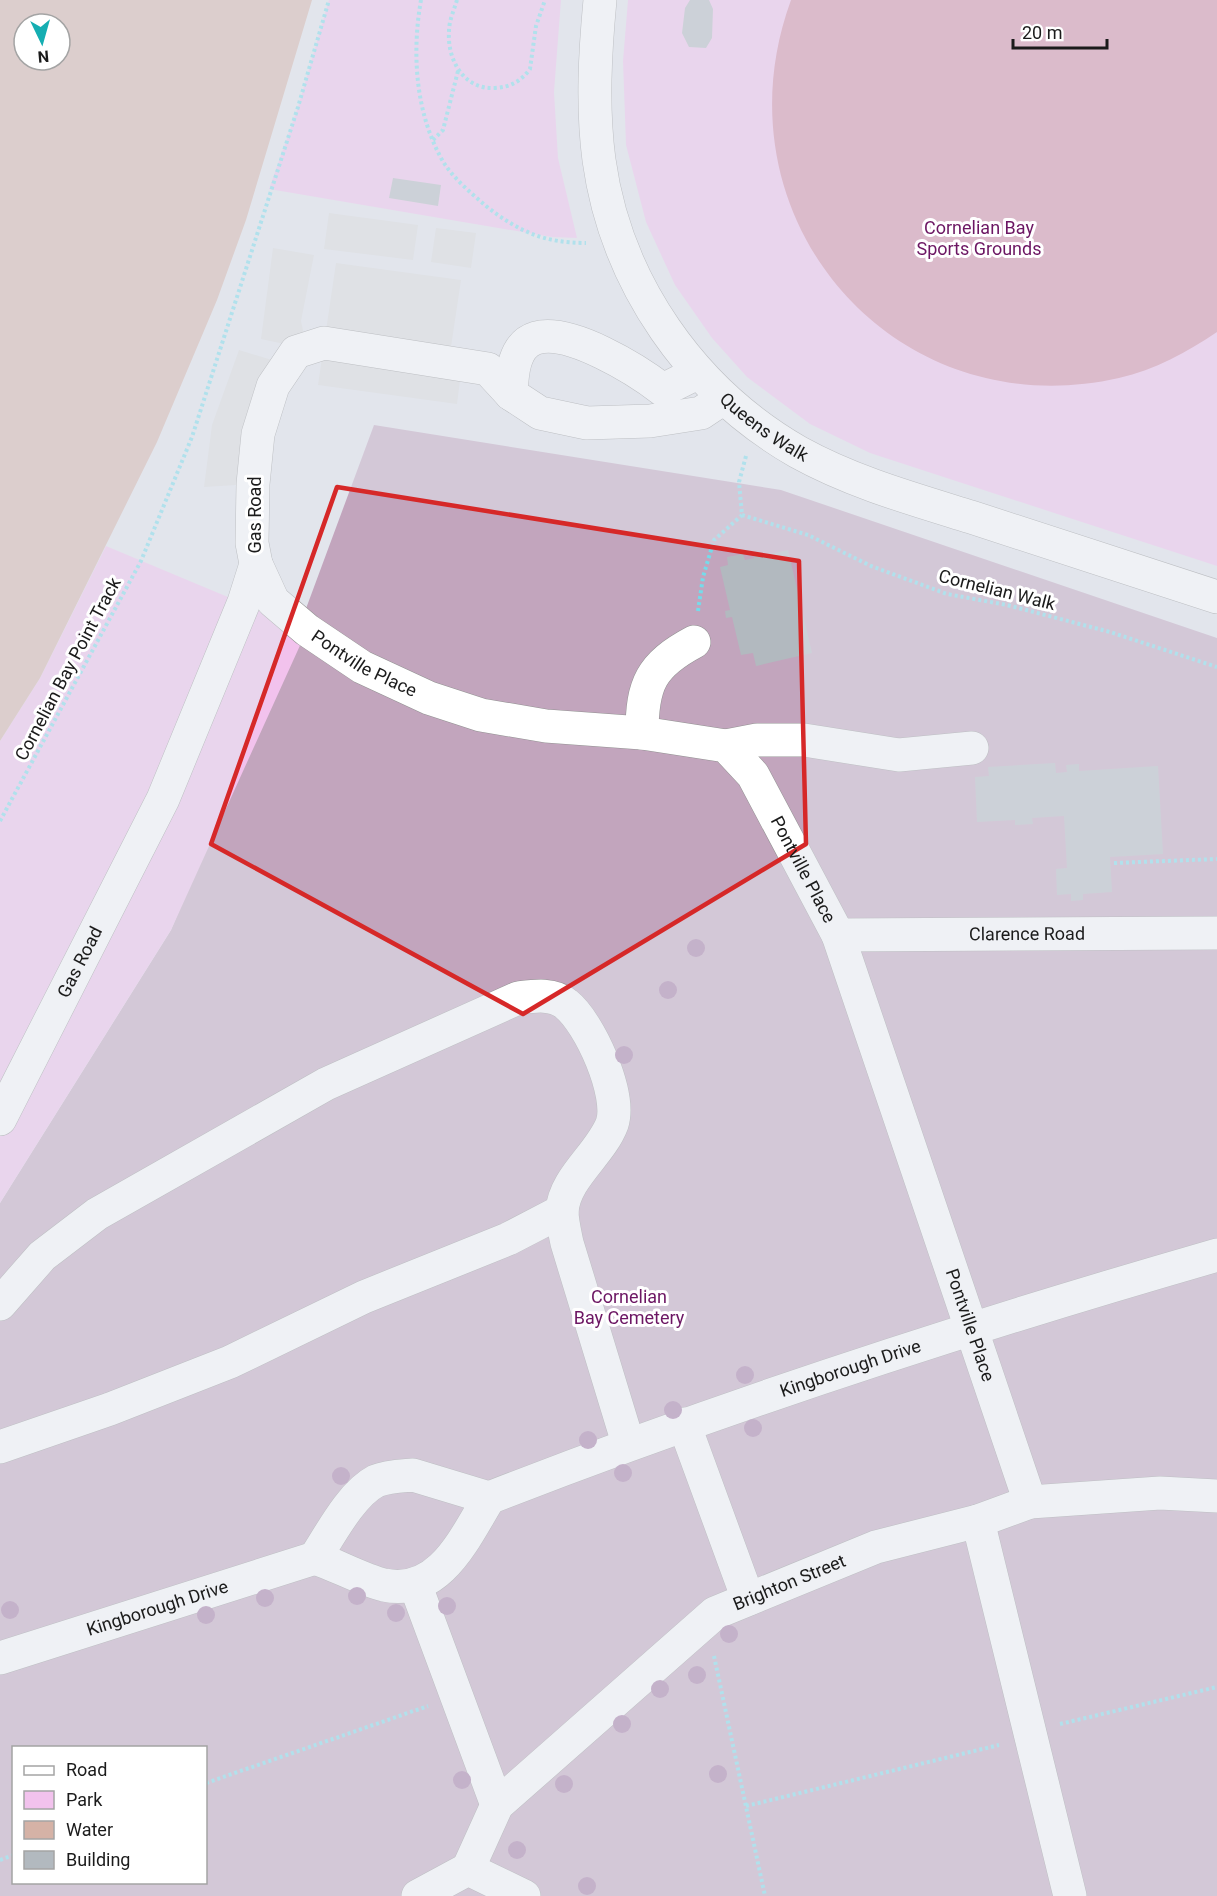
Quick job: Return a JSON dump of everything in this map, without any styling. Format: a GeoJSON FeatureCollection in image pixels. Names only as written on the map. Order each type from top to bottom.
{"type":"FeatureCollection","features":[{"type":"Feature","properties":{"kind":"street","name":"Queens Walk"},"geometry":{"type":"LineString","coordinates":[[600,0],[595,50],[595,115],[599,162],[621,244],[642,292],[666,332],[697,373],[722,399],[798,452],[877,487],[1217,597]]}},
{"type":"Feature","properties":{"kind":"street"},"geometry":{"type":"LineString","coordinates":[[511,394],[512,369],[521,349],[535,338],[558,337],[589,348],[642,374],[663,390],[697,373]]}},
{"type":"Feature","properties":{"kind":"street","name":"Gas Road"},"geometry":{"type":"LineString","coordinates":[[0,1119],[163,799],[244,602],[255,564],[252,543],[253,496],[258,434],[273,386],[296,352],[324,343],[488,369],[511,394],[540,413],[587,423],[650,422],[701,413],[722,399]]}},
{"type":"Feature","properties":{"kind":"street","name":"Pontville Place"},"geometry":{"type":"LineString","coordinates":[[255,564],[273,601],[307,630],[362,667],[429,698],[481,715],[546,726],[642,732],[726,746],[753,775],[838,935],[1030,1502]]}},
{"type":"Feature","properties":{"kind":"street"},"geometry":{"type":"LineString","coordinates":[[642,732],[642,703],[652,673],[671,654],[694,642]]}},
{"type":"Feature","properties":{"kind":"street"},"geometry":{"type":"LineString","coordinates":[[726,746],[757,740],[804,740],[898,755],[972,748]]}},
{"type":"Feature","properties":{"kind":"street","name":"Clarence Road"},"geometry":{"type":"LineString","coordinates":[[838,935],[1217,933]]}},
{"type":"Feature","properties":{"kind":"street"},"geometry":{"type":"LineString","coordinates":[[0,1304],[42,1256],[98,1214],[326,1084],[518,998],[542,995],[566,1003],[582,1022],[601,1056],[614,1104],[613,1123],[572,1184],[562,1211],[567,1243],[628,1443]]}},
{"type":"Feature","properties":{"kind":"street"},"geometry":{"type":"LineString","coordinates":[[0,1447],[110,1409],[230,1362],[364,1297],[508,1239],[562,1211]]}},
{"type":"Feature","properties":{"kind":"street","name":"Kingborough Drive"},"geometry":{"type":"LineString","coordinates":[[489,1498],[628,1443],[684,1424],[972,1328],[1217,1255]]}},
{"type":"Feature","properties":{"kind":"street"},"geometry":{"type":"LineString","coordinates":[[684,1424],[748,1599]]}},
{"type":"Feature","properties":{"kind":"street"},"geometry":{"type":"LineString","coordinates":[[414,1475],[489,1498],[447,1563],[434,1577],[415,1584],[402,1586],[382,1584],[315,1558],[359,1495],[377,1481],[395,1476],[414,1475]]}},
{"type":"Feature","properties":{"kind":"street","name":"Brighton Street"},"geometry":{"type":"LineString","coordinates":[[468,1869],[497,1805],[715,1612],[876,1546],[978,1521],[1030,1502],[1160,1493],[1217,1496]]}},
{"type":"Feature","properties":{"kind":"street"},"geometry":{"type":"LineString","coordinates":[[978,1521],[1070,1896]]}},
{"type":"Feature","properties":{"kind":"street","name":"Kingborough Drive"},"geometry":{"type":"LineString","coordinates":[[0,1658],[315,1558]]}},
{"type":"Feature","properties":{"kind":"street"},"geometry":{"type":"LineString","coordinates":[[415,1584],[497,1805]]}},
{"type":"Feature","properties":{"kind":"street"},"geometry":{"type":"LineString","coordinates":[[418,1896],[468,1869],[524,1896]]}},
{"type":"Feature","properties":{"kind":"path","name":"Cornelian Bay Point Track"},"geometry":{"type":"LineString","coordinates":[[0,821],[141,561],[192,437],[298,107],[329,0]]}},
{"type":"Feature","properties":{"kind":"path"},"geometry":{"type":"LineString","coordinates":[[421,0],[416,44],[422,104],[441,158],[466,190],[507,222],[548,241],[621,244]]}},
{"type":"Feature","properties":{"kind":"path"},"geometry":{"type":"LineString","coordinates":[[433,140],[445,126],[458,71],[448,33],[457,0]]}},
{"type":"Feature","properties":{"kind":"path"},"geometry":{"type":"LineString","coordinates":[[458,71],[473,84],[481,87],[501,87],[518,81],[532,63],[536,26],[545,0]]}},
{"type":"Feature","properties":{"kind":"path"},"geometry":{"type":"LineString","coordinates":[[694,642],[703,577],[714,540],[742,515],[739,482],[755,423]]}},
{"type":"Feature","properties":{"kind":"path","name":"Cornelian Walk"},"geometry":{"type":"LineString","coordinates":[[742,515],[808,535],[871,566],[947,594],[1007,605],[1110,632],[1217,666]]}},
{"type":"Feature","properties":{"kind":"path"},"geometry":{"type":"LineString","coordinates":[[1114,863],[1217,859]]}},
{"type":"Feature","properties":{"kind":"path"},"geometry":{"type":"LineString","coordinates":[[706,1619],[765,1896]]}},
{"type":"Feature","properties":{"kind":"path"},"geometry":{"type":"LineString","coordinates":[[746,1806],[1217,1687]]}},
{"type":"Feature","properties":{"kind":"path"},"geometry":{"type":"LineString","coordinates":[[207,1783],[457,1696]]}},
{"type":"Feature","properties":{"kind":"highlighted area"},"geometry":{"type":"Polygon","coordinates":[[[337,487],[799,561],[806,844],[523,1014],[211,844],[337,487]]]}},
{"type":"Feature","properties":{"kind":"green space"},"geometry":{"type":"Polygon","coordinates":[[[329,0],[561,0],[554,92],[558,158],[577,238],[552,237],[269,189],[298,107],[329,0]]]}},
{"type":"Feature","properties":{"kind":"green space","name":"Cornelian Bay Sports Grounds"},"geometry":{"type":"Polygon","coordinates":[[[628,0],[1217,0],[1217,566],[870,453],[810,424],[747,377],[712,338],[675,285],[646,222],[626,145],[623,61],[628,0]]]}},
{"type":"Feature","properties":{"kind":"green space"},"geometry":{"type":"Polygon","coordinates":[[[791,0],[1217,0],[1217,332],[1170,360],[1132,375],[1036,385],[961,371],[895,338],[840,289],[800,228],[777,157],[773,80],[791,0]]]}},
{"type":"Feature","properties":{"kind":"green space","name":"Cornelian Bay Cemetery"},"geometry":{"type":"Polygon","coordinates":[[[374,425],[781,490],[1217,638],[1217,1896],[0,1896],[0,1203],[171,930],[304,614],[374,425]]]}},
{"type":"Feature","properties":{"kind":"green space"},"geometry":{"type":"Polygon","coordinates":[[[106,546],[307,630],[171,930],[0,1203],[0,741],[40,678],[106,546]]]}},
{"type":"Feature","properties":{"kind":"shaded area"},"geometry":{"type":"Polygon","coordinates":[[[329,213],[418,225],[413,260],[324,249],[329,213]]]}},
{"type":"Feature","properties":{"kind":"shaded area"},"geometry":{"type":"Polygon","coordinates":[[[436,228],[476,233],[471,268],[431,262],[436,228]]]}},
{"type":"Feature","properties":{"kind":"shaded area"},"geometry":{"type":"Polygon","coordinates":[[[273,248],[314,255],[301,321],[307,349],[261,339],[273,248]]]}},
{"type":"Feature","properties":{"kind":"shaded area"},"geometry":{"type":"Polygon","coordinates":[[[336,263],[461,280],[451,347],[464,349],[457,404],[318,385],[336,263]]]}},
{"type":"Feature","properties":{"kind":"shaded area"},"geometry":{"type":"Polygon","coordinates":[[[239,350],[288,365],[253,484],[204,487],[212,425],[239,350]]]}},
{"type":"Feature","properties":{"kind":"water"},"geometry":{"type":"Polygon","coordinates":[[[0,0],[312,0],[246,220],[217,300],[157,442],[40,678],[0,741],[0,0]]]}},
{"type":"Feature","properties":{"kind":"building"},"geometry":{"type":"Polygon","coordinates":[[[690,0],[709,0],[713,9],[712,38],[706,48],[689,47],[682,33],[685,8],[690,0]]]}},
{"type":"Feature","properties":{"kind":"building"},"geometry":{"type":"Polygon","coordinates":[[[393,178],[441,185],[438,206],[389,198],[393,178]]]}},
{"type":"Feature","properties":{"kind":"building"},"geometry":{"type":"Polygon","coordinates":[[[788,550],[812,653],[756,666],[753,653],[741,655],[732,617],[726,618],[725,611],[730,610],[720,567],[728,565],[727,557],[743,554],[745,560],[754,558],[753,553],[760,552],[761,556],[788,550]]]}},
{"type":"Feature","properties":{"kind":"building"},"geometry":{"type":"Polygon","coordinates":[[[1055,763],[1056,773],[1067,772],[1066,765],[1079,764],[1079,771],[1158,766],[1163,854],[1110,857],[1112,892],[1083,894],[1083,900],[1071,901],[1071,894],[1057,895],[1056,869],[1067,868],[1064,816],[1032,818],[1033,824],[1015,825],[1015,820],[977,822],[975,777],[989,776],[988,767],[1055,763]]]}}]}
